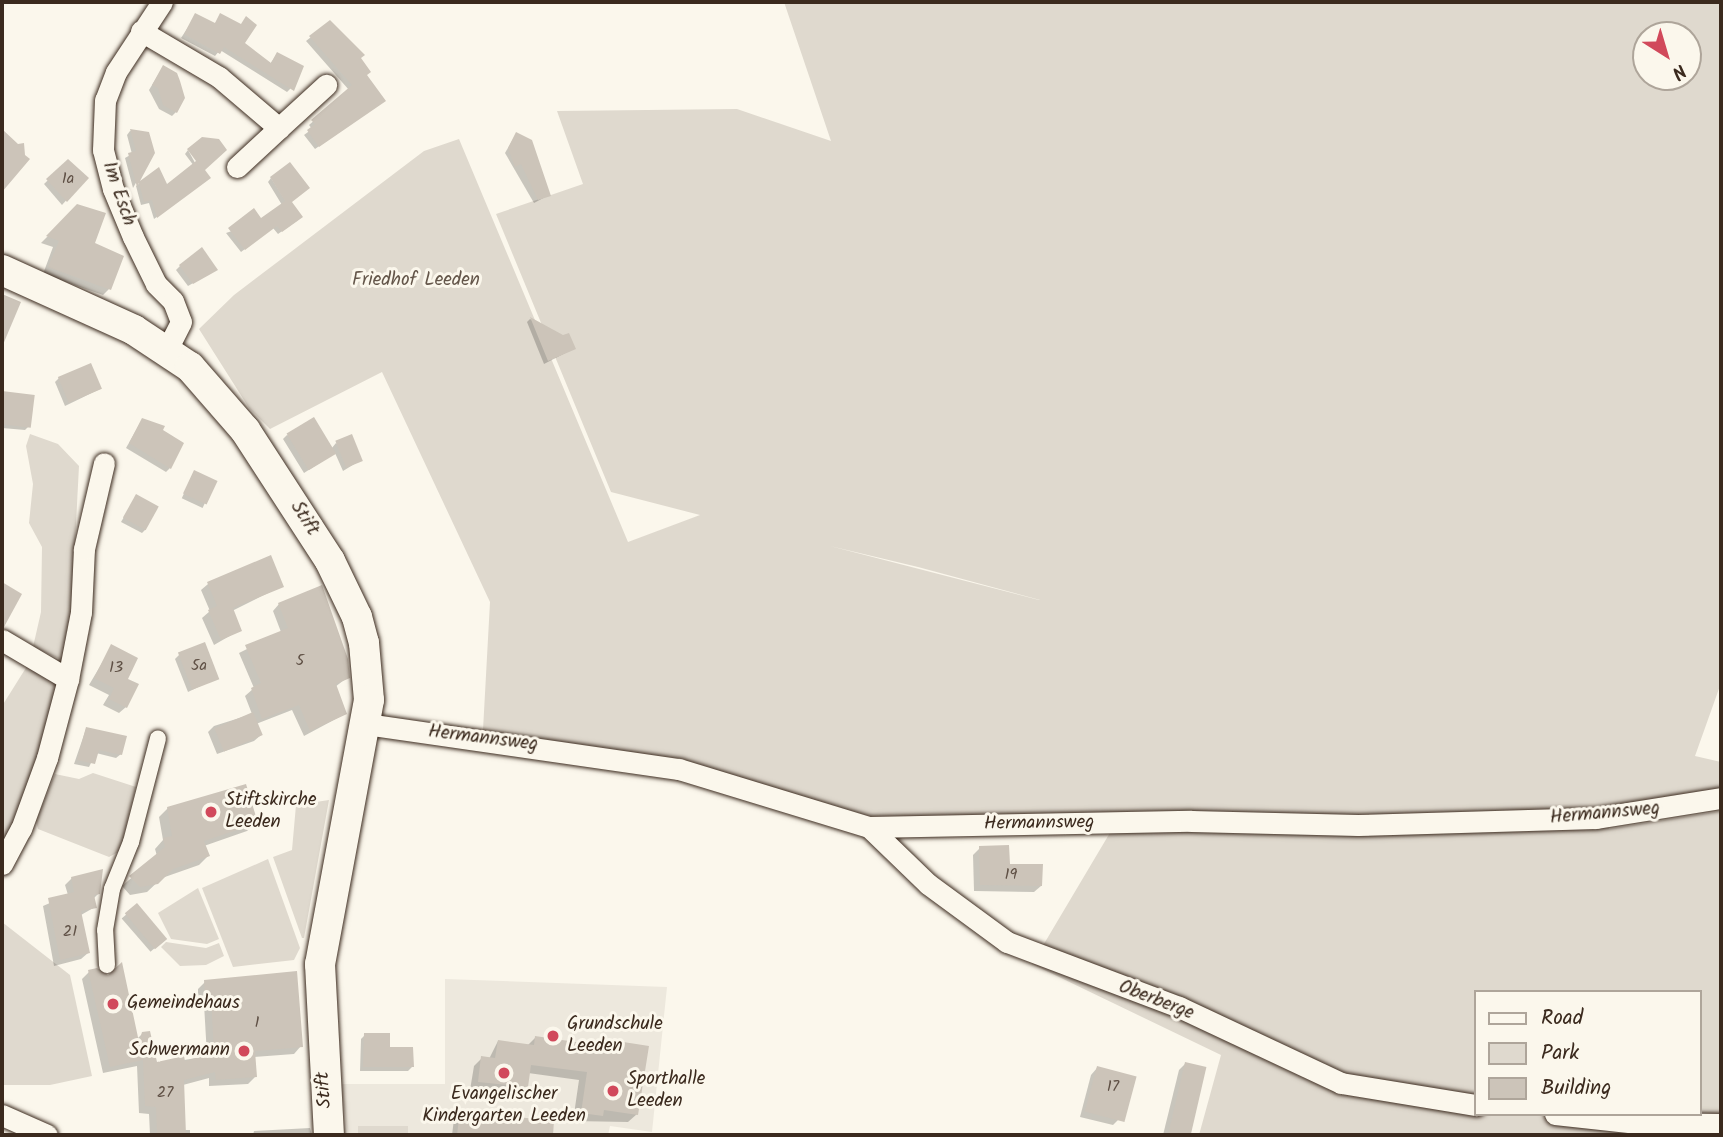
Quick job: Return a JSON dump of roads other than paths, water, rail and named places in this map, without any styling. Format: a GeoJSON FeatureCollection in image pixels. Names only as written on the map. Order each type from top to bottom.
{"type":"FeatureCollection","features":[{"type":"Feature","properties":{"kind":"main road","name":"Stift"},"geometry":{"type":"LineString","coordinates":[[2,270],[164,348],[190,368],[245,430],[330,561],[364,643],[369,673],[366,724],[320,964],[329,1135]]}},
{"type":"Feature","properties":{"kind":"street","name":"Im Esch"},"geometry":{"type":"LineString","coordinates":[[162,2],[141,31],[105,100],[103,150],[113,189],[133,237],[156,284],[173,301],[181,321],[164,348]]}},
{"type":"Feature","properties":{"kind":"street"},"geometry":{"type":"LineString","coordinates":[[141,31],[219,76],[279,128]]}},
{"type":"Feature","properties":{"kind":"street"},"geometry":{"type":"LineString","coordinates":[[237,167],[326,85]]}},
{"type":"Feature","properties":{"kind":"street"},"geometry":{"type":"LineString","coordinates":[[2,864],[21,829],[47,758],[68,679],[81,612],[84,549],[104,463]]}},
{"type":"Feature","properties":{"kind":"street"},"geometry":{"type":"LineString","coordinates":[[2,640],[68,679]]}},
{"type":"Feature","properties":{"kind":"street","name":"Hermannsweg"},"geometry":{"type":"LineString","coordinates":[[366,724],[680,769],[869,828],[1191,821],[1358,825],[1597,818],[1721,797]]}},
{"type":"Feature","properties":{"kind":"street"},"geometry":{"type":"LineString","coordinates":[[107,965],[105,930],[112,889],[131,842],[158,738]]}},
{"type":"Feature","properties":{"kind":"street","name":"Oberberge"},"geometry":{"type":"LineString","coordinates":[[869,828],[928,884],[1007,942],[1179,1007],[1341,1083],[1474,1105]]}},
{"type":"Feature","properties":{"kind":"street"},"geometry":{"type":"LineString","coordinates":[[2,1115],[47,1135]]}},
{"type":"Feature","properties":{"kind":"street"},"geometry":{"type":"LineString","coordinates":[[1573,1116],[1638,1123],[1721,1124]]}},
{"type":"Feature","properties":{"kind":"place","name":"Stiftskirche Leeden"},"geometry":{"type":"Point","coordinates":[211,812]}},
{"type":"Feature","properties":{"kind":"place","name":"Gemeindehaus"},"geometry":{"type":"Point","coordinates":[113,1004]}},
{"type":"Feature","properties":{"kind":"place","name":"Grundschule Leeden"},"geometry":{"type":"Point","coordinates":[553,1036]}},
{"type":"Feature","properties":{"kind":"place","name":"Schwermann"},"geometry":{"type":"Point","coordinates":[244,1051]}},
{"type":"Feature","properties":{"kind":"place","name":"Evangelischer Kindergarten Leeden"},"geometry":{"type":"Point","coordinates":[504,1073]}},
{"type":"Feature","properties":{"kind":"place","name":"Sporthalle Leeden"},"geometry":{"type":"Point","coordinates":[613,1091]}},
{"type":"Feature","properties":{"kind":"park label","name":"Friedhof Leeden"},"geometry":{"type":"Point","coordinates":[416,281]}}]}
